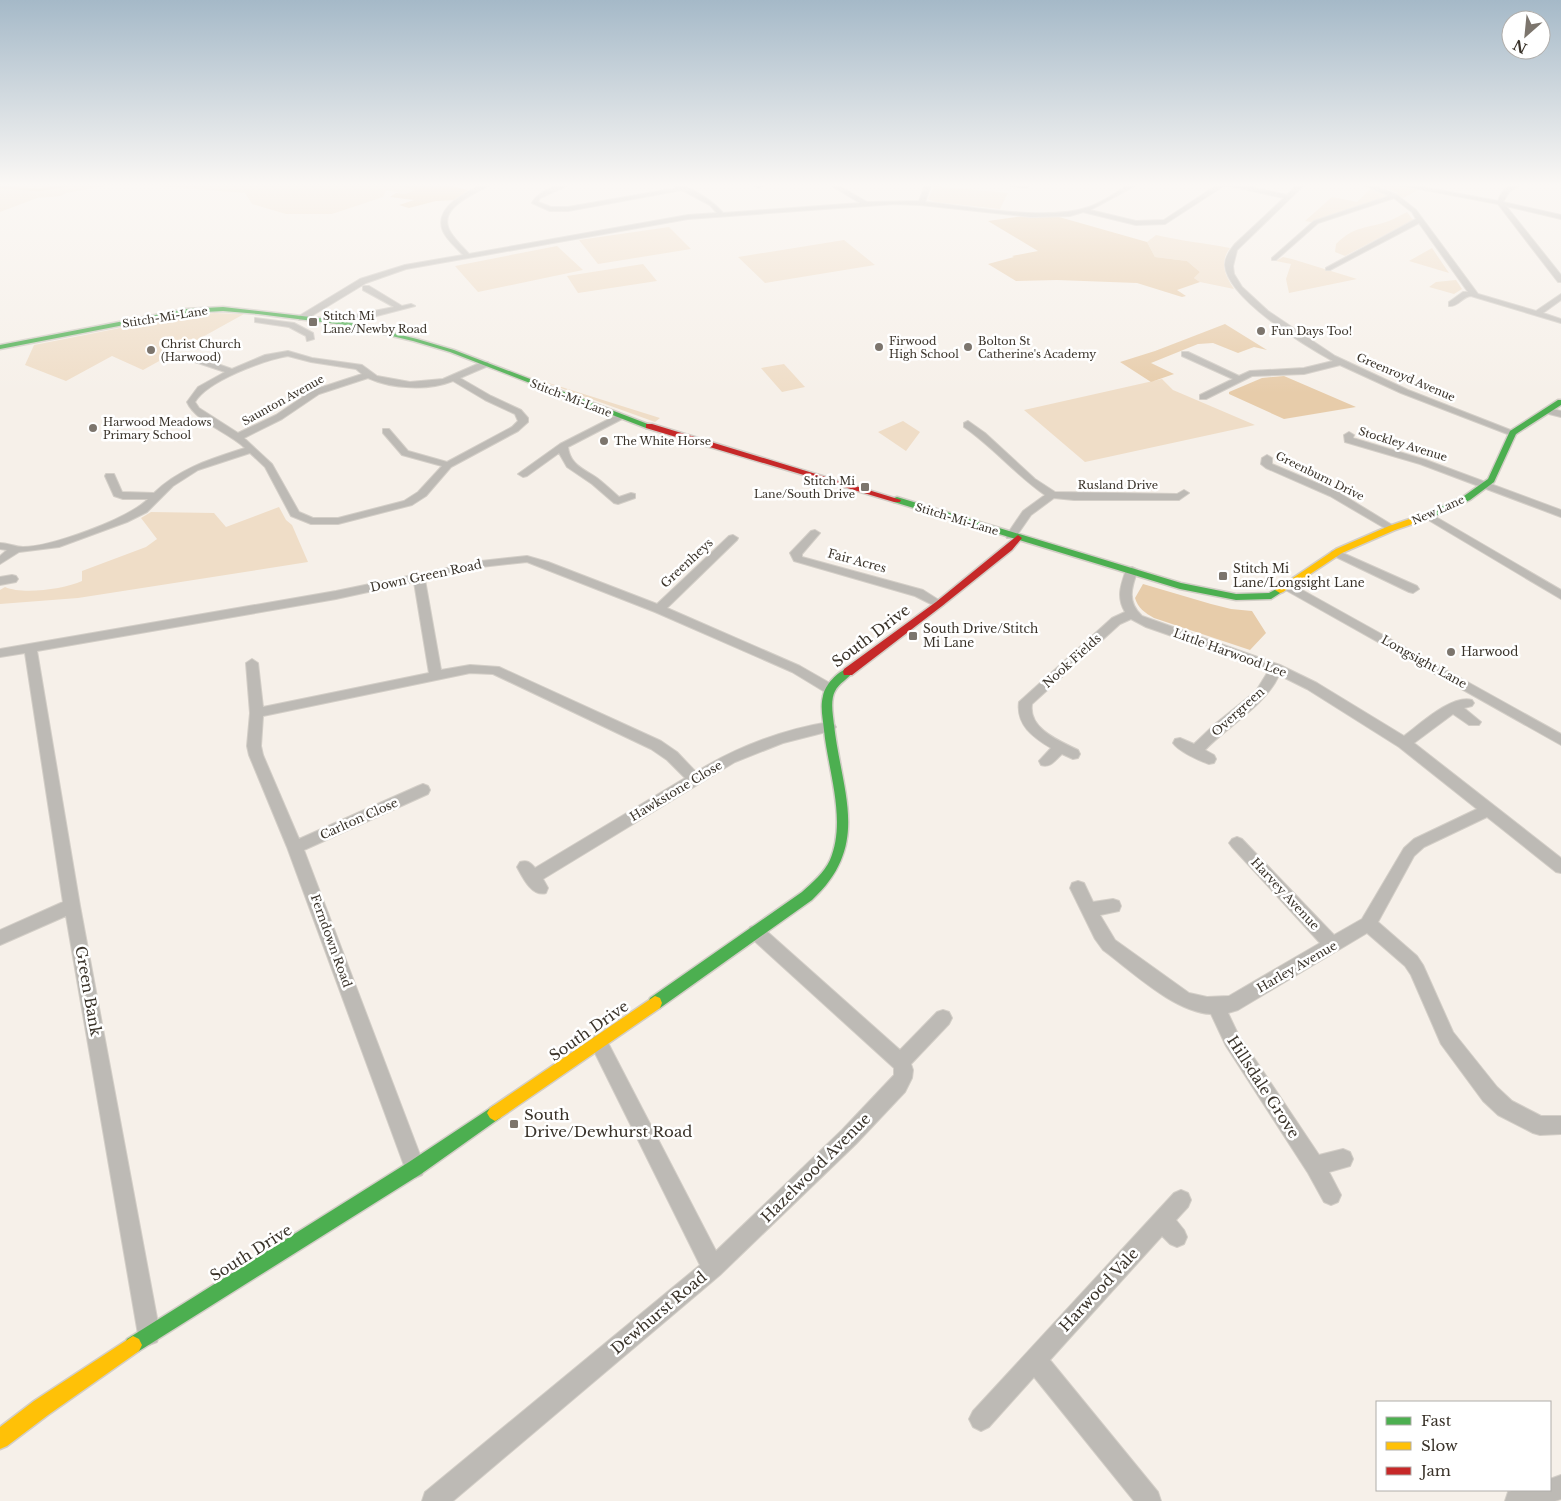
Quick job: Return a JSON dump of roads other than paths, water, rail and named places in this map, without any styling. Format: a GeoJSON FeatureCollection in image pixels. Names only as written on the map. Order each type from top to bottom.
{"type":"FeatureCollection","features":[{"type":"Feature","properties":{"kind":"street"},"geometry":{"type":"LineString","coordinates":[[302,318],[348,288],[376,276],[405,267],[483,253]]}},
{"type":"Feature","properties":{"kind":"street","name":"Greenroyd Avenue"},"geometry":{"type":"LineString","coordinates":[[1233,253],[1229,263],[1230,271],[1240,290],[1254,304],[1340,362],[1384,383],[1513,433]]}},
{"type":"Feature","properties":{"kind":"street"},"geometry":{"type":"LineString","coordinates":[[1274,259],[1281,253]]}},
{"type":"Feature","properties":{"kind":"street"},"geometry":{"type":"LineString","coordinates":[[1328,268],[1356,253]]}},
{"type":"Feature","properties":{"kind":"street"},"geometry":{"type":"LineString","coordinates":[[1444,253],[1472,294]]}},
{"type":"Feature","properties":{"kind":"street"},"geometry":{"type":"LineString","coordinates":[[1539,253],[1561,280]]}},
{"type":"Feature","properties":{"kind":"street"},"geometry":{"type":"LineString","coordinates":[[1551,268],[1561,269]]}},
{"type":"Feature","properties":{"kind":"street"},"geometry":{"type":"LineString","coordinates":[[365,290],[401,308]]}},
{"type":"Feature","properties":{"kind":"street"},"geometry":{"type":"LineString","coordinates":[[1452,304],[1466,294],[1472,294],[1561,321]]}},
{"type":"Feature","properties":{"kind":"street"},"geometry":{"type":"LineString","coordinates":[[1538,314],[1561,296]]}},
{"type":"Feature","properties":{"kind":"street"},"geometry":{"type":"LineString","coordinates":[[345,324],[362,316],[411,306]]}},
{"type":"Feature","properties":{"kind":"street","name":"Stitch-Mi-Lane"},"geometry":{"type":"LineString","coordinates":[[0,346],[195,310],[238,310],[345,324],[414,340],[485,364],[619,417],[1015,537],[1198,590],[1252,598],[1270,596],[1286,585]]}},
{"type":"Feature","properties":{"kind":"street"},"geometry":{"type":"LineString","coordinates":[[258,320],[294,326],[306,332],[307,340],[288,353],[268,357],[232,372],[201,389],[192,398],[191,402],[194,410],[238,437],[252,449],[269,466],[296,514],[311,521],[338,521],[408,503],[422,494],[448,465],[515,429],[523,422],[523,418],[518,412],[488,398],[455,378]]}},
{"type":"Feature","properties":{"kind":"street"},"geometry":{"type":"LineString","coordinates":[[288,353],[311,360],[359,368],[368,376],[386,381],[410,384],[434,383],[455,378],[485,364]]}},
{"type":"Feature","properties":{"kind":"street"},"geometry":{"type":"LineString","coordinates":[[203,354],[190,357],[232,372]]}},
{"type":"Feature","properties":{"kind":"street"},"geometry":{"type":"LineString","coordinates":[[1185,354],[1239,379]]}},
{"type":"Feature","properties":{"kind":"street"},"geometry":{"type":"LineString","coordinates":[[1203,397],[1239,379],[1261,372],[1304,371],[1340,362]]}},
{"type":"Feature","properties":{"kind":"street","name":"Saunton Avenue"},"geometry":{"type":"LineString","coordinates":[[238,437],[279,417],[316,392],[368,376]]}},
{"type":"Feature","properties":{"kind":"street"},"geometry":{"type":"LineString","coordinates":[[1213,392],[1222,397]]}},
{"type":"Feature","properties":{"kind":"street"},"geometry":{"type":"LineString","coordinates":[[1513,433],[1561,402]]}},
{"type":"Feature","properties":{"kind":"street"},"geometry":{"type":"LineString","coordinates":[[1548,411],[1561,414]]}},
{"type":"Feature","properties":{"kind":"street"},"geometry":{"type":"LineString","coordinates":[[523,474],[563,446],[619,417]]}},
{"type":"Feature","properties":{"kind":"street","name":"Rusland Drive"},"geometry":{"type":"LineString","coordinates":[[968,424],[967,426],[982,435],[1030,481],[1052,495],[1074,497],[1179,497],[1184,493]]}},
{"type":"Feature","properties":{"kind":"street"},"geometry":{"type":"LineString","coordinates":[[387,430],[405,453],[448,465]]}},
{"type":"Feature","properties":{"kind":"street","name":"New Lane"},"geometry":{"type":"LineString","coordinates":[[1286,585],[1336,553],[1392,528],[1429,516],[1467,498],[1494,475],[1513,433]]}},
{"type":"Feature","properties":{"kind":"street","name":"Stockley Avenue"},"geometry":{"type":"LineString","coordinates":[[1349,435],[1348,440],[1423,462],[1482,486]]}},
{"type":"Feature","properties":{"kind":"street"},"geometry":{"type":"LineString","coordinates":[[563,446],[564,455],[577,472],[596,482],[618,501],[631,496]]}},
{"type":"Feature","properties":{"kind":"street"},"geometry":{"type":"LineString","coordinates":[[2,546],[15,550],[55,545],[123,520],[142,510],[169,484],[195,468],[252,449]]}},
{"type":"Feature","properties":{"kind":"street","name":"Greenburn Drive"},"geometry":{"type":"LineString","coordinates":[[1267,458],[1266,464],[1268,466],[1334,494],[1392,528]]}},
{"type":"Feature","properties":{"kind":"street"},"geometry":{"type":"LineString","coordinates":[[121,471],[106,474],[118,494],[124,496],[155,496]]}},
{"type":"Feature","properties":{"kind":"street"},"geometry":{"type":"LineString","coordinates":[[1482,486],[1561,514]]}},
{"type":"Feature","properties":{"kind":"street"},"geometry":{"type":"LineString","coordinates":[[1015,537],[1027,513],[1052,495]]}},
{"type":"Feature","properties":{"kind":"street"},"geometry":{"type":"LineString","coordinates":[[1429,516],[1561,595]]}},
{"type":"Feature","properties":{"kind":"street","name":"Fair Acres"},"geometry":{"type":"LineString","coordinates":[[814,533],[796,553],[798,559],[919,593],[940,604]]}},
{"type":"Feature","properties":{"kind":"street","name":"South Drive"},"geometry":{"type":"LineString","coordinates":[[0,1439],[41,1408],[149,1334],[415,1168],[807,896],[831,870],[838,854],[841,838],[840,812],[827,700],[830,689],[840,678],[940,604],[1009,548],[1015,537]]}},
{"type":"Feature","properties":{"kind":"street","name":"Greenheys"},"geometry":{"type":"LineString","coordinates":[[658,609],[734,538]]}},
{"type":"Feature","properties":{"kind":"street"},"geometry":{"type":"LineString","coordinates":[[0,561],[15,550]]}},
{"type":"Feature","properties":{"kind":"street"},"geometry":{"type":"LineString","coordinates":[[1336,553],[1413,589]]}},
{"type":"Feature","properties":{"kind":"street","name":"Down Green Road"},"geometry":{"type":"LineString","coordinates":[[0,653],[248,611],[482,564],[527,559],[658,609],[796,669],[830,689]]}},
{"type":"Feature","properties":{"kind":"street"},"geometry":{"type":"LineString","coordinates":[[1132,570],[1124,593],[1127,607],[1132,612]]}},
{"type":"Feature","properties":{"kind":"street"},"geometry":{"type":"LineString","coordinates":[[419,578],[436,676]]}},
{"type":"Feature","properties":{"kind":"street","name":"Longsight Lane"},"geometry":{"type":"LineString","coordinates":[[1286,585],[1561,740]]}},
{"type":"Feature","properties":{"kind":"street","name":"Little Harwood Lee"},"geometry":{"type":"LineString","coordinates":[[1132,612],[1138,619],[1150,624],[1276,668],[1312,686],[1404,743],[1490,809],[1561,867]]}},
{"type":"Feature","properties":{"kind":"street","name":"Nook Fields"},"geometry":{"type":"LineString","coordinates":[[1073,754],[1039,733],[1030,724],[1024,716],[1026,702],[1116,621],[1132,612]]}},
{"type":"Feature","properties":{"kind":"street","name":"Green Bank"},"geometry":{"type":"LineString","coordinates":[[30,648],[72,906],[149,1334]]}},
{"type":"Feature","properties":{"kind":"street","name":"Ferndown Road"},"geometry":{"type":"LineString","coordinates":[[252,663],[257,713],[255,750],[296,847],[415,1168]]}},
{"type":"Feature","properties":{"kind":"street"},"geometry":{"type":"LineString","coordinates":[[257,713],[478,668],[503,672],[656,745],[672,756],[694,779]]}},
{"type":"Feature","properties":{"kind":"street","name":"Overgreen"},"geometry":{"type":"LineString","coordinates":[[1195,752],[1220,727],[1249,705],[1270,684],[1276,668]]}},
{"type":"Feature","properties":{"kind":"street"},"geometry":{"type":"LineString","coordinates":[[1404,743],[1453,707],[1467,703]]}},
{"type":"Feature","properties":{"kind":"street"},"geometry":{"type":"LineString","coordinates":[[1453,707],[1474,722]]}},
{"type":"Feature","properties":{"kind":"street","name":"Hawkstone Close"},"geometry":{"type":"LineString","coordinates":[[533,877],[730,758],[758,746],[808,730],[829,727]]}},
{"type":"Feature","properties":{"kind":"street"},"geometry":{"type":"LineString","coordinates":[[1180,743],[1209,759]]}},
{"type":"Feature","properties":{"kind":"street"},"geometry":{"type":"LineString","coordinates":[[1046,761],[1060,746]]}},
{"type":"Feature","properties":{"kind":"street","name":"Carlton Close"},"geometry":{"type":"LineString","coordinates":[[296,847],[424,791]]}},
{"type":"Feature","properties":{"kind":"street","name":"Harley Avenue"},"geometry":{"type":"LineString","coordinates":[[1078,888],[1101,934],[1109,944],[1166,988],[1193,1004],[1216,1006],[1232,1004],[1334,946],[1368,924],[1409,852],[1419,843],[1490,809]]}},
{"type":"Feature","properties":{"kind":"street","name":"Harvey Avenue"},"geometry":{"type":"LineString","coordinates":[[1237,843],[1334,946]]}},
{"type":"Feature","properties":{"kind":"street"},"geometry":{"type":"LineString","coordinates":[[0,938],[72,906]]}},
{"type":"Feature","properties":{"kind":"street"},"geometry":{"type":"LineString","coordinates":[[1089,910],[1113,906]]}},
{"type":"Feature","properties":{"kind":"street"},"geometry":{"type":"LineString","coordinates":[[1368,924],[1411,961],[1417,970],[1447,1038],[1490,1094],[1505,1108],[1540,1126],[1561,1125]]}},
{"type":"Feature","properties":{"kind":"street"},"geometry":{"type":"LineString","coordinates":[[756,932],[900,1062],[943,1018]]}},
{"type":"Feature","properties":{"kind":"street","name":"Hillsdale Grove"},"geometry":{"type":"LineString","coordinates":[[1216,1006],[1232,1040],[1315,1166],[1331,1195]]}},
{"type":"Feature","properties":{"kind":"street","name":"Dewhurst Road"},"geometry":{"type":"LineString","coordinates":[[434,1501],[714,1268],[599,1042]]}},
{"type":"Feature","properties":{"kind":"street","name":"Hazelwood Avenue"},"geometry":{"type":"LineString","coordinates":[[714,1268],[849,1137],[898,1085],[903,1078],[904,1070],[900,1062]]}},
{"type":"Feature","properties":{"kind":"street"},"geometry":{"type":"LineString","coordinates":[[1315,1166],[1343,1159]]}},
{"type":"Feature","properties":{"kind":"street","name":"Harwood Vale"},"geometry":{"type":"LineString","coordinates":[[981,1419],[1182,1200]]}},
{"type":"Feature","properties":{"kind":"street"},"geometry":{"type":"LineString","coordinates":[[1163,1221],[1177,1237]]}},
{"type":"Feature","properties":{"kind":"street"},"geometry":{"type":"LineString","coordinates":[[1035,1360],[1149,1501]]}},
{"type":"Feature","properties":{"kind":"street"},"geometry":{"type":"LineString","coordinates":[[1517,1501],[1548,1491]]}},
{"type":"Feature","properties":{"kind":"place","name":"Stitch Mi Lane/Newby Road"},"geometry":{"type":"Point","coordinates":[313,322]}},
{"type":"Feature","properties":{"kind":"place","name":"Fun Days Too!"},"geometry":{"type":"Point","coordinates":[1261,331]}},
{"type":"Feature","properties":{"kind":"place","name":"Firwood High School"},"geometry":{"type":"Point","coordinates":[879,347]}},
{"type":"Feature","properties":{"kind":"place","name":"Bolton St Catherine's Academy"},"geometry":{"type":"Point","coordinates":[968,347]}},
{"type":"Feature","properties":{"kind":"place","name":"Christ Church (Harwood)"},"geometry":{"type":"Point","coordinates":[151,350]}},
{"type":"Feature","properties":{"kind":"place","name":"Harwood Meadows Primary School"},"geometry":{"type":"Point","coordinates":[93,428]}},
{"type":"Feature","properties":{"kind":"place","name":"The White Horse"},"geometry":{"type":"Point","coordinates":[604,441]}},
{"type":"Feature","properties":{"kind":"place","name":"Stitch Mi Lane/South Drive"},"geometry":{"type":"Point","coordinates":[865,487]}},
{"type":"Feature","properties":{"kind":"place","name":"Stitch Mi Lane/Longsight Lane"},"geometry":{"type":"Point","coordinates":[1223,576]}},
{"type":"Feature","properties":{"kind":"place","name":"South Drive/Stitch Mi Lane"},"geometry":{"type":"Point","coordinates":[913,636]}},
{"type":"Feature","properties":{"kind":"place","name":"Harwood"},"geometry":{"type":"Point","coordinates":[1451,652]}},
{"type":"Feature","properties":{"kind":"place","name":"South Drive/Dewhurst Road"},"geometry":{"type":"Point","coordinates":[514,1124]}}]}
